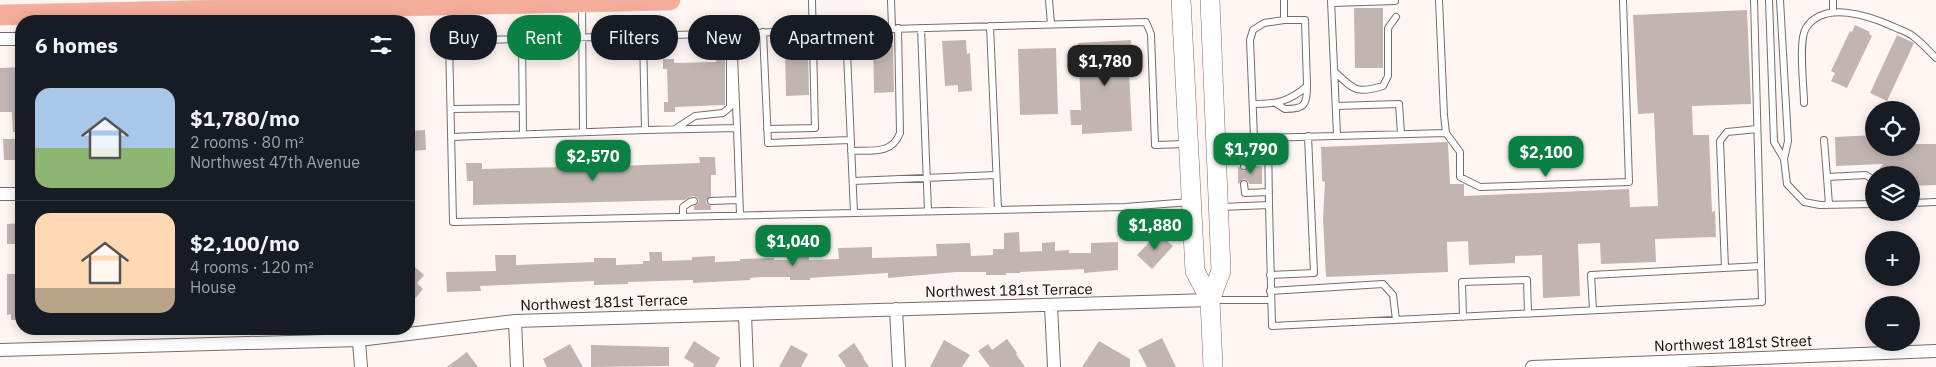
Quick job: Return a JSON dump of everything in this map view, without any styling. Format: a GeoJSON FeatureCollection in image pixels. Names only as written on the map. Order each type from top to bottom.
{"type":"FeatureCollection","features":[{"type":"Feature","properties":{"kind":"main road"},"geometry":{"type":"LineString","coordinates":[[0,15],[344,14],[408,3],[670,0]]}},
{"type":"Feature","properties":{"kind":"main road"},"geometry":{"type":"LineString","coordinates":[[1181,0],[1195,271],[1210,300]]}},
{"type":"Feature","properties":{"kind":"main road"},"geometry":{"type":"LineString","coordinates":[[1210,0],[1221,271],[1210,300],[1212,367]]}},
{"type":"Feature","properties":{"kind":"street"},"geometry":{"type":"LineString","coordinates":[[0,39],[15,39]]}},
{"type":"Feature","properties":{"kind":"street"},"geometry":{"type":"LineString","coordinates":[[0,194],[15,194]]}},
{"type":"Feature","properties":{"kind":"street","name":"Northwest 181st Terrace"},"geometry":{"type":"LineString","coordinates":[[415,329],[515,321],[1210,300]]}},
{"type":"Feature","properties":{"kind":"street"},"geometry":{"type":"LineString","coordinates":[[1051,306],[1054,367]]}},
{"type":"Feature","properties":{"kind":"street"},"geometry":{"type":"LineString","coordinates":[[896,309],[899,367]]}},
{"type":"Feature","properties":{"kind":"street"},"geometry":{"type":"LineString","coordinates":[[745,314],[747,367]]}},
{"type":"Feature","properties":{"kind":"street"},"geometry":{"type":"LineString","coordinates":[[515,321],[517,367]]}},
{"type":"Feature","properties":{"kind":"street","name":"Northwest 181st Terrace"},"geometry":{"type":"LineString","coordinates":[[0,350],[337,335]]}},
{"type":"Feature","properties":{"kind":"street"},"geometry":{"type":"LineString","coordinates":[[359,335],[360,367]]}},
{"type":"Feature","properties":{"kind":"street","name":"Northwest 181st Street"},"geometry":{"type":"LineString","coordinates":[[1532,367],[1936,351]]}},
{"type":"Feature","properties":{"kind":"street"},"geometry":{"type":"LineString","coordinates":[[1868,354],[1869,367]]}},
{"type":"Feature","properties":{"kind":"lane"},"geometry":{"type":"LineString","coordinates":[[812,0],[812,15]]}},
{"type":"Feature","properties":{"kind":"lane"},"geometry":{"type":"LineString","coordinates":[[851,151],[886,149],[896,143],[900,133],[895,28],[891,0]]}},
{"type":"Feature","properties":{"kind":"lane"},"geometry":{"type":"LineString","coordinates":[[1049,0],[1051,24]]}},
{"type":"Feature","properties":{"kind":"lane"},"geometry":{"type":"LineString","coordinates":[[1284,0],[1284,20]]}},
{"type":"Feature","properties":{"kind":"lane"},"geometry":{"type":"LineString","coordinates":[[1439,0],[1446,133],[1460,152],[1460,177],[1480,187],[1629,182],[1623,0]]}},
{"type":"Feature","properties":{"kind":"lane"},"geometry":{"type":"LineString","coordinates":[[1268,138],[1272,326],[1762,302],[1754,0]]}},
{"type":"Feature","properties":{"kind":"lane"},"geometry":{"type":"LineString","coordinates":[[1769,0],[1774,142],[1784,159]]}},
{"type":"Feature","properties":{"kind":"lane"},"geometry":{"type":"LineString","coordinates":[[1780,0],[1788,141],[1784,159],[1787,184],[1804,202],[1820,205],[1865,204]]}},
{"type":"Feature","properties":{"kind":"lane"},"geometry":{"type":"LineString","coordinates":[[1833,0],[1833,12]]}},
{"type":"Feature","properties":{"kind":"lane"},"geometry":{"type":"LineString","coordinates":[[1337,135],[1332,1],[1395,1]]}},
{"type":"Feature","properties":{"kind":"lane"},"geometry":{"type":"LineString","coordinates":[[582,2],[583,132]]}},
{"type":"Feature","properties":{"kind":"lane"},"geometry":{"type":"LineString","coordinates":[[1804,103],[1802,44],[1806,28],[1817,17],[1833,12],[1852,12],[1874,17],[1913,36],[1936,58]]}},
{"type":"Feature","properties":{"kind":"lane"},"geometry":{"type":"LineString","coordinates":[[1335,72],[1352,88],[1366,91],[1382,86],[1388,76],[1388,28],[1396,17]]}},
{"type":"Feature","properties":{"kind":"lane"},"geometry":{"type":"LineString","coordinates":[[1254,138],[1250,40],[1253,30],[1264,23],[1284,20],[1305,20],[1306,104],[1302,107],[1285,109],[1277,104]]}},
{"type":"Feature","properties":{"kind":"lane"},"geometry":{"type":"LineString","coordinates":[[895,28],[1146,22],[1152,34],[1155,145],[1188,144]]}},
{"type":"Feature","properties":{"kind":"lane"},"geometry":{"type":"LineString","coordinates":[[990,26],[998,210]]}},
{"type":"Feature","properties":{"kind":"lane"},"geometry":{"type":"LineString","coordinates":[[921,28],[928,211]]}},
{"type":"Feature","properties":{"kind":"lane"},"geometry":{"type":"LineString","coordinates":[[760,32],[770,32]]}},
{"type":"Feature","properties":{"kind":"lane"},"geometry":{"type":"LineString","coordinates":[[763,32],[768,143],[851,140]]}},
{"type":"Feature","properties":{"kind":"lane"},"geometry":{"type":"LineString","coordinates":[[582,37],[591,37]]}},
{"type":"Feature","properties":{"kind":"lane"},"geometry":{"type":"LineString","coordinates":[[507,39],[449,41],[453,222],[1125,207],[1191,202]]}},
{"type":"Feature","properties":{"kind":"lane"},"geometry":{"type":"LineString","coordinates":[[522,60],[523,134]]}},
{"type":"Feature","properties":{"kind":"lane"},"geometry":{"type":"LineString","coordinates":[[644,60],[645,130]]}},
{"type":"Feature","properties":{"kind":"lane"},"geometry":{"type":"LineString","coordinates":[[674,129],[695,116],[723,113],[730,107],[730,60]]}},
{"type":"Feature","properties":{"kind":"lane"},"geometry":{"type":"LineString","coordinates":[[734,60],[740,215]]}},
{"type":"Feature","properties":{"kind":"lane"},"geometry":{"type":"LineString","coordinates":[[767,129],[815,128],[814,60]]}},
{"type":"Feature","properties":{"kind":"lane"},"geometry":{"type":"LineString","coordinates":[[847,60],[854,213]]}},
{"type":"Feature","properties":{"kind":"lane"},"geometry":{"type":"LineString","coordinates":[[1253,104],[1277,104],[1292,98],[1307,86]]}},
{"type":"Feature","properties":{"kind":"lane"},"geometry":{"type":"LineString","coordinates":[[1336,106],[1399,104],[1401,134]]}},
{"type":"Feature","properties":{"kind":"lane"},"geometry":{"type":"LineString","coordinates":[[451,109],[522,108]]}},
{"type":"Feature","properties":{"kind":"lane"},"geometry":{"type":"LineString","coordinates":[[451,137],[737,128]]}},
{"type":"Feature","properties":{"kind":"lane"},"geometry":{"type":"LineString","coordinates":[[1725,268],[1720,141],[1727,132],[1757,129]]}},
{"type":"Feature","properties":{"kind":"lane"},"geometry":{"type":"LineString","coordinates":[[1216,139],[1446,133]]}},
{"type":"Feature","properties":{"kind":"lane"},"geometry":{"type":"LineString","coordinates":[[1270,275],[1314,273],[1308,136]]}},
{"type":"Feature","properties":{"kind":"lane"},"geometry":{"type":"LineString","coordinates":[[1824,140],[1829,205]]}},
{"type":"Feature","properties":{"kind":"lane"},"geometry":{"type":"LineString","coordinates":[[1244,166],[1244,159],[1268,157]]}},
{"type":"Feature","properties":{"kind":"lane"},"geometry":{"type":"LineString","coordinates":[[853,181],[996,175]]}},
{"type":"Feature","properties":{"kind":"lane"},"geometry":{"type":"LineString","coordinates":[[1827,177],[1865,175]]}},
{"type":"Feature","properties":{"kind":"lane"},"geometry":{"type":"LineString","coordinates":[[1244,184],[1245,193],[1269,192]]}},
{"type":"Feature","properties":{"kind":"lane"},"geometry":{"type":"LineString","coordinates":[[711,201],[739,200]]}},
{"type":"Feature","properties":{"kind":"lane"},"geometry":{"type":"LineString","coordinates":[[683,217],[683,207],[694,201]]}},
{"type":"Feature","properties":{"kind":"lane"},"geometry":{"type":"LineString","coordinates":[[1920,203],[1936,202]]}},
{"type":"Feature","properties":{"kind":"lane"},"geometry":{"type":"LineString","coordinates":[[1219,207],[1269,205]]}},
{"type":"Feature","properties":{"kind":"lane"},"geometry":{"type":"LineString","coordinates":[[1593,310],[1591,275],[1761,266]]}},
{"type":"Feature","properties":{"kind":"lane"},"geometry":{"type":"LineString","coordinates":[[1463,317],[1462,282],[1526,280],[1528,313]]}},
{"type":"Feature","properties":{"kind":"lane"},"geometry":{"type":"LineString","coordinates":[[1270,291],[1383,284],[1393,295],[1396,320]]}},
{"type":"Feature","properties":{"kind":"lane"},"geometry":{"type":"LineString","coordinates":[[1210,300],[1270,300]]}},
{"type":"Feature","properties":{"kind":"building"},"geometry":{"type":"Polygon","coordinates":[[[1354,8],[1383,8],[1383,68],[1355,68],[1354,8]]]}},
{"type":"Feature","properties":{"kind":"building"},"geometry":{"type":"Polygon","coordinates":[[[1747,10],[1751,104],[1692,106],[1693,135],[1709,135],[1712,212],[1715,211],[1716,237],[1655,239],[1656,262],[1601,264],[1600,243],[1578,244],[1580,296],[1543,298],[1542,255],[1515,256],[1515,263],[1469,265],[1468,241],[1447,242],[1448,272],[1326,277],[1323,219],[1325,182],[1322,181],[1321,147],[1447,142],[1450,184],[1464,184],[1464,196],[1629,189],[1630,207],[1658,206],[1654,113],[1638,114],[1633,15],[1747,10]]]}},
{"type":"Feature","properties":{"kind":"building"},"geometry":{"type":"Polygon","coordinates":[[[1855,25],[1870,32],[1869,34],[1872,36],[1847,88],[1831,81],[1835,73],[1831,71],[1850,31],[1852,32],[1855,25]]]}},
{"type":"Feature","properties":{"kind":"building"},"geometry":{"type":"Polygon","coordinates":[[[1897,35],[1914,43],[1887,101],[1870,93],[1897,35]]]}},
{"type":"Feature","properties":{"kind":"building"},"geometry":{"type":"Polygon","coordinates":[[[966,40],[967,54],[970,53],[972,91],[958,92],[958,85],[945,86],[942,41],[966,40]]]}},
{"type":"Feature","properties":{"kind":"building"},"geometry":{"type":"Polygon","coordinates":[[[1131,40],[1133,72],[1129,72],[1132,131],[1082,134],[1082,125],[1071,125],[1070,110],[1081,110],[1078,43],[1131,40]]]}},
{"type":"Feature","properties":{"kind":"building"},"geometry":{"type":"Polygon","coordinates":[[[893,45],[894,92],[874,93],[873,60],[893,60],[893,45]]]}},
{"type":"Feature","properties":{"kind":"building"},"geometry":{"type":"Polygon","coordinates":[[[1056,48],[1058,114],[1020,115],[1018,49],[1056,48]]]}},
{"type":"Feature","properties":{"kind":"building"},"geometry":{"type":"Polygon","coordinates":[[[663,60],[674,60],[674,63],[716,62],[716,60],[725,60],[725,105],[675,107],[675,112],[664,112],[664,102],[668,102],[667,69],[663,69],[663,60]]]}},
{"type":"Feature","properties":{"kind":"building"},"geometry":{"type":"Polygon","coordinates":[[[785,60],[808,60],[809,95],[786,96],[785,60]]]}},
{"type":"Feature","properties":{"kind":"building"},"geometry":{"type":"Polygon","coordinates":[[[15,67],[15,132],[13,132],[12,112],[0,112],[0,68],[15,67]]]}},
{"type":"Feature","properties":{"kind":"building"},"geometry":{"type":"Polygon","coordinates":[[[425,130],[426,150],[415,151],[415,131],[425,130]]]}},
{"type":"Feature","properties":{"kind":"building"},"geometry":{"type":"Polygon","coordinates":[[[1865,135],[1865,156],[1920,156],[1920,144],[1936,144],[1936,185],[1920,186],[1920,166],[1882,166],[1883,164],[1836,166],[1835,137],[1865,135]]]}},
{"type":"Feature","properties":{"kind":"building"},"geometry":{"type":"Polygon","coordinates":[[[3,139],[15,139],[15,160],[4,160],[3,139]]]}},
{"type":"Feature","properties":{"kind":"building"},"geometry":{"type":"Polygon","coordinates":[[[579,151],[601,151],[601,160],[617,159],[617,166],[700,163],[699,157],[715,157],[716,175],[711,175],[711,196],[706,201],[711,206],[711,210],[694,210],[694,206],[698,204],[699,200],[693,196],[684,200],[473,205],[473,181],[467,181],[466,163],[482,163],[482,169],[564,167],[564,161],[579,160],[579,151]]]}},
{"type":"Feature","properties":{"kind":"building"},"geometry":{"type":"Polygon","coordinates":[[[1238,166],[1244,171],[1249,166],[1262,166],[1262,184],[1249,184],[1244,179],[1238,184],[1238,166]]]}},
{"type":"Feature","properties":{"kind":"building"},"geometry":{"type":"Polygon","coordinates":[[[15,223],[15,244],[7,244],[7,224],[15,223]]]}},
{"type":"Feature","properties":{"kind":"building"},"geometry":{"type":"Polygon","coordinates":[[[1019,232],[1020,252],[1042,251],[1042,243],[1055,242],[1055,251],[1069,250],[1069,253],[1091,253],[1091,243],[1118,242],[1118,270],[1084,273],[1084,269],[1006,273],[1006,275],[986,275],[986,272],[956,272],[888,278],[888,273],[810,278],[810,280],[790,280],[790,277],[760,277],[750,278],[750,280],[693,283],[693,280],[594,285],[594,281],[480,286],[481,291],[447,292],[446,272],[496,271],[495,255],[516,255],[516,265],[594,262],[594,258],[616,258],[616,265],[643,264],[643,261],[650,261],[649,252],[662,252],[662,261],[692,260],[692,257],[715,256],[715,262],[774,258],[774,260],[798,260],[797,255],[809,254],[809,260],[839,259],[838,248],[872,247],[872,258],[937,256],[936,244],[970,243],[971,256],[993,255],[993,249],[1004,249],[1004,233],[1019,232]]]}},
{"type":"Feature","properties":{"kind":"building"},"geometry":{"type":"Polygon","coordinates":[[[1158,233],[1173,246],[1152,269],[1137,255],[1158,233]]]}},
{"type":"Feature","properties":{"kind":"building"},"geometry":{"type":"Polygon","coordinates":[[[415,267],[424,275],[417,283],[423,289],[415,299],[415,267]]]}},
{"type":"Feature","properties":{"kind":"building"},"geometry":{"type":"Polygon","coordinates":[[[7,274],[15,274],[15,320],[11,320],[11,314],[7,315],[7,274]]]}},
{"type":"Feature","properties":{"kind":"building"},"geometry":{"type":"Polygon","coordinates":[[[1162,338],[1176,367],[1147,367],[1138,350],[1162,338]]]}},
{"type":"Feature","properties":{"kind":"building"},"geometry":{"type":"Polygon","coordinates":[[[1007,339],[1025,367],[990,367],[978,351],[988,344],[992,350],[1007,339]]]}},
{"type":"Feature","properties":{"kind":"building"},"geometry":{"type":"Polygon","coordinates":[[[944,340],[970,355],[962,367],[930,367],[944,340]]]}},
{"type":"Feature","properties":{"kind":"building"},"geometry":{"type":"Polygon","coordinates":[[[694,341],[720,358],[715,367],[693,367],[694,364],[684,358],[694,341]]]}},
{"type":"Feature","properties":{"kind":"building"},"geometry":{"type":"Polygon","coordinates":[[[1099,341],[1130,359],[1130,367],[1082,367],[1099,341]]]}},
{"type":"Feature","properties":{"kind":"building"},"geometry":{"type":"Polygon","coordinates":[[[854,343],[869,367],[846,367],[838,355],[854,343]]]}},
{"type":"Feature","properties":{"kind":"building"},"geometry":{"type":"Polygon","coordinates":[[[570,344],[583,367],[547,367],[543,359],[570,344]]]}},
{"type":"Feature","properties":{"kind":"building"},"geometry":{"type":"Polygon","coordinates":[[[591,345],[669,347],[669,366],[591,367],[591,345]]]}},
{"type":"Feature","properties":{"kind":"building"},"geometry":{"type":"Polygon","coordinates":[[[791,345],[808,354],[801,367],[779,367],[791,345]]]}},
{"type":"Feature","properties":{"kind":"building"},"geometry":{"type":"Polygon","coordinates":[[[467,352],[478,367],[447,367],[467,352]]]}}]}
